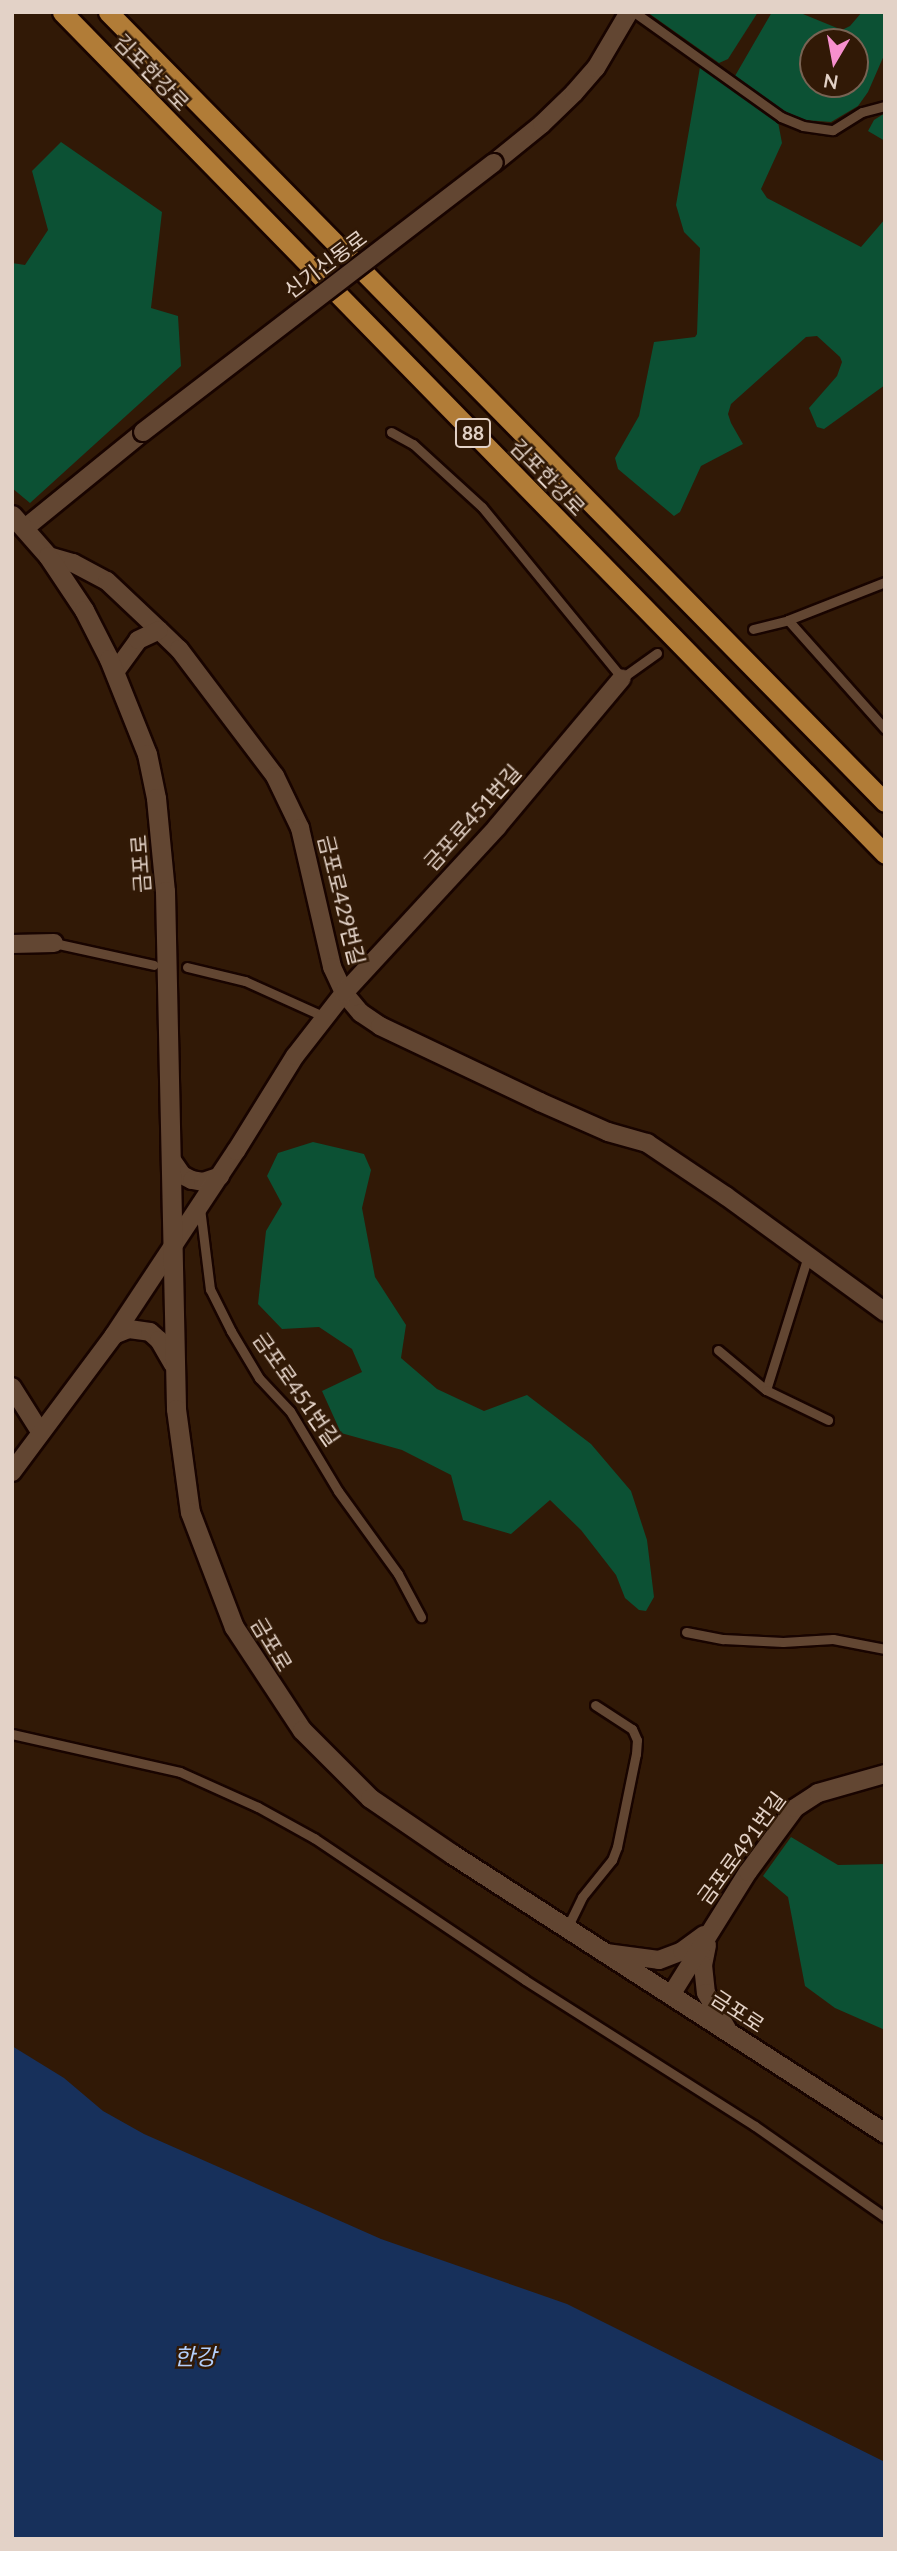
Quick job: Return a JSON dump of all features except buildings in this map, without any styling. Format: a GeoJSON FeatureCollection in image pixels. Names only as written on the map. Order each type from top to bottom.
{"type":"FeatureCollection","features":[{"type":"Feature","properties":{"kind":"highway","name":"김포한강로"},"geometry":{"type":"LineString","coordinates":[[62,12],[885,854]]}},
{"type":"Feature","properties":{"kind":"highway","name":"김포한강로"},"geometry":{"type":"LineString","coordinates":[[108,12],[885,802]]}},
{"type":"Feature","properties":{"kind":"main road","name":"금포로"},"geometry":{"type":"LineString","coordinates":[[19,522],[48,556],[83,610],[115,672],[147,754],[163,844],[173,1364],[182,1464],[190,1511],[234,1627],[278,1697],[310,1739],[370,1798],[885,2133]]}},
{"type":"Feature","properties":{"kind":"street","name":"신기신동로"},"geometry":{"type":"LineString","coordinates":[[19,522],[143,432],[542,124],[596,68],[629,12]]}},
{"type":"Feature","properties":{"kind":"street","name":"금포로429번길"},"geometry":{"type":"LineString","coordinates":[[48,556],[73,563],[107,581],[179,649],[275,776],[289,801],[309,859],[332,967],[344,993],[361,1013],[380,1026],[590,1125],[647,1143],[885,1312]]}},
{"type":"Feature","properties":{"kind":"street"},"geometry":{"type":"LineString","coordinates":[[115,672],[138,640],[159,630]]}},
{"type":"Feature","properties":{"kind":"street","name":"금포로451번길"},"geometry":{"type":"LineString","coordinates":[[172,1248],[295,1056],[344,993],[497,827],[622,678]]}},
{"type":"Feature","properties":{"kind":"street"},"geometry":{"type":"LineString","coordinates":[[12,944],[54,943]]}},
{"type":"Feature","properties":{"kind":"street"},"geometry":{"type":"LineString","coordinates":[[171,1158],[182,1175],[192,1180],[203,1182],[220,1176]]}},
{"type":"Feature","properties":{"kind":"street"},"geometry":{"type":"LineString","coordinates":[[12,1472],[114,1335],[172,1248]]}},
{"type":"Feature","properties":{"kind":"street"},"geometry":{"type":"LineString","coordinates":[[114,1335],[129,1329],[150,1332],[159,1340],[173,1364]]}},
{"type":"Feature","properties":{"kind":"street"},"geometry":{"type":"LineString","coordinates":[[12,1387],[41,1433]]}},
{"type":"Feature","properties":{"kind":"street","name":"금포로491번길"},"geometry":{"type":"LineString","coordinates":[[671,1995],[710,1931],[795,1808],[818,1793],[885,1774]]}},
{"type":"Feature","properties":{"kind":"street"},"geometry":{"type":"LineString","coordinates":[[605,1952],[659,1960],[682,1951],[710,1931]]}},
{"type":"Feature","properties":{"kind":"street"},"geometry":{"type":"LineString","coordinates":[[710,1931],[703,1965],[706,1993],[710,2006],[729,2032]]}},
{"type":"Feature","properties":{"kind":"lane"},"geometry":{"type":"LineString","coordinates":[[634,12],[781,117],[803,126],[833,130],[862,111],[885,106]]}},
{"type":"Feature","properties":{"kind":"lane"},"geometry":{"type":"LineString","coordinates":[[391,432],[413,444],[482,507],[622,678]]}},
{"type":"Feature","properties":{"kind":"lane"},"geometry":{"type":"LineString","coordinates":[[753,629],[789,620],[885,582]]}},
{"type":"Feature","properties":{"kind":"lane"},"geometry":{"type":"LineString","coordinates":[[789,620],[885,729]]}},
{"type":"Feature","properties":{"kind":"lane","name":"금포로451번길"},"geometry":{"type":"LineString","coordinates":[[622,678],[657,653]]}},
{"type":"Feature","properties":{"kind":"lane"},"geometry":{"type":"LineString","coordinates":[[54,943],[154,965]]}},
{"type":"Feature","properties":{"kind":"lane"},"geometry":{"type":"LineString","coordinates":[[187,967],[245,981],[326,1017]]}},
{"type":"Feature","properties":{"kind":"lane","name":"금포로451번길"},"geometry":{"type":"LineString","coordinates":[[200,1206],[210,1289],[231,1331],[259,1378],[290,1411],[338,1491],[398,1574],[421,1617]]}},
{"type":"Feature","properties":{"kind":"lane"},"geometry":{"type":"LineString","coordinates":[[765,1391],[808,1255]]}},
{"type":"Feature","properties":{"kind":"lane"},"geometry":{"type":"LineString","coordinates":[[718,1350],[765,1391],[828,1420]]}},
{"type":"Feature","properties":{"kind":"lane"},"geometry":{"type":"LineString","coordinates":[[686,1632],[723,1639],[783,1642],[834,1639],[885,1649]]}},
{"type":"Feature","properties":{"kind":"lane"},"geometry":{"type":"LineString","coordinates":[[567,1928],[582,1896],[611,1860],[617,1847],[636,1754],[637,1741],[632,1729],[595,1705]]}},
{"type":"Feature","properties":{"kind":"lane"},"geometry":{"type":"LineString","coordinates":[[12,1734],[180,1772],[258,1807],[314,1838],[513,1972],[755,2126],[885,2217]]}},
{"type":"Feature","properties":{"kind":"green space"},"geometry":{"type":"Polygon","coordinates":[[[647,12],[758,12],[728,59],[719,63],[647,12]]]}},
{"type":"Feature","properties":{"kind":"green space"},"geometry":{"type":"Polygon","coordinates":[[[772,12],[798,12],[837,28],[799,28],[799,98],[864,98],[858,106],[831,122],[805,120],[781,110],[735,76],[772,12]]]}},
{"type":"Feature","properties":{"kind":"green space"},"geometry":{"type":"Polygon","coordinates":[[[862,12],[885,12],[885,53],[869,90],[869,28],[846,28],[862,12]]]}},
{"type":"Feature","properties":{"kind":"green space"},"geometry":{"type":"Polygon","coordinates":[[[700,67],[778,122],[782,143],[761,189],[767,198],[861,247],[885,219],[885,385],[824,429],[817,427],[809,408],[837,376],[842,362],[817,336],[806,337],[731,404],[728,414],[743,444],[701,466],[680,512],[674,516],[618,469],[615,458],[639,416],[654,342],[695,337],[697,334],[700,248],[684,232],[676,205],[700,67]]]}},
{"type":"Feature","properties":{"kind":"green space"},"geometry":{"type":"Polygon","coordinates":[[[885,113],[885,141],[868,131],[874,120],[885,113]]]}},
{"type":"Feature","properties":{"kind":"green space"},"geometry":{"type":"Polygon","coordinates":[[[61,142],[162,212],[151,308],[178,316],[181,366],[30,503],[12,488],[12,263],[25,265],[48,230],[32,171],[61,142]]]}},
{"type":"Feature","properties":{"kind":"green space"},"geometry":{"type":"Polygon","coordinates":[[[313,1142],[364,1154],[371,1170],[362,1208],[375,1277],[406,1325],[401,1358],[437,1389],[484,1411],[527,1395],[591,1444],[631,1491],[647,1540],[654,1597],[646,1611],[639,1610],[625,1598],[616,1575],[581,1530],[550,1500],[511,1534],[463,1520],[451,1475],[402,1450],[341,1433],[322,1391],[362,1372],[352,1349],[319,1327],[282,1329],[258,1304],[266,1231],[282,1204],[267,1176],[278,1153],[313,1142]]]}},
{"type":"Feature","properties":{"kind":"green space"},"geometry":{"type":"Polygon","coordinates":[[[791,1837],[838,1865],[885,1864],[885,2030],[835,2008],[805,1986],[788,1897],[763,1876],[791,1837]]]}},
{"type":"Feature","properties":{"kind":"water","name":"한강"},"geometry":{"type":"Polygon","coordinates":[[[12,2046],[64,2078],[103,2111],[144,2134],[381,2239],[567,2304],[885,2462],[885,2539],[12,2539],[12,2046]]]}}]}
